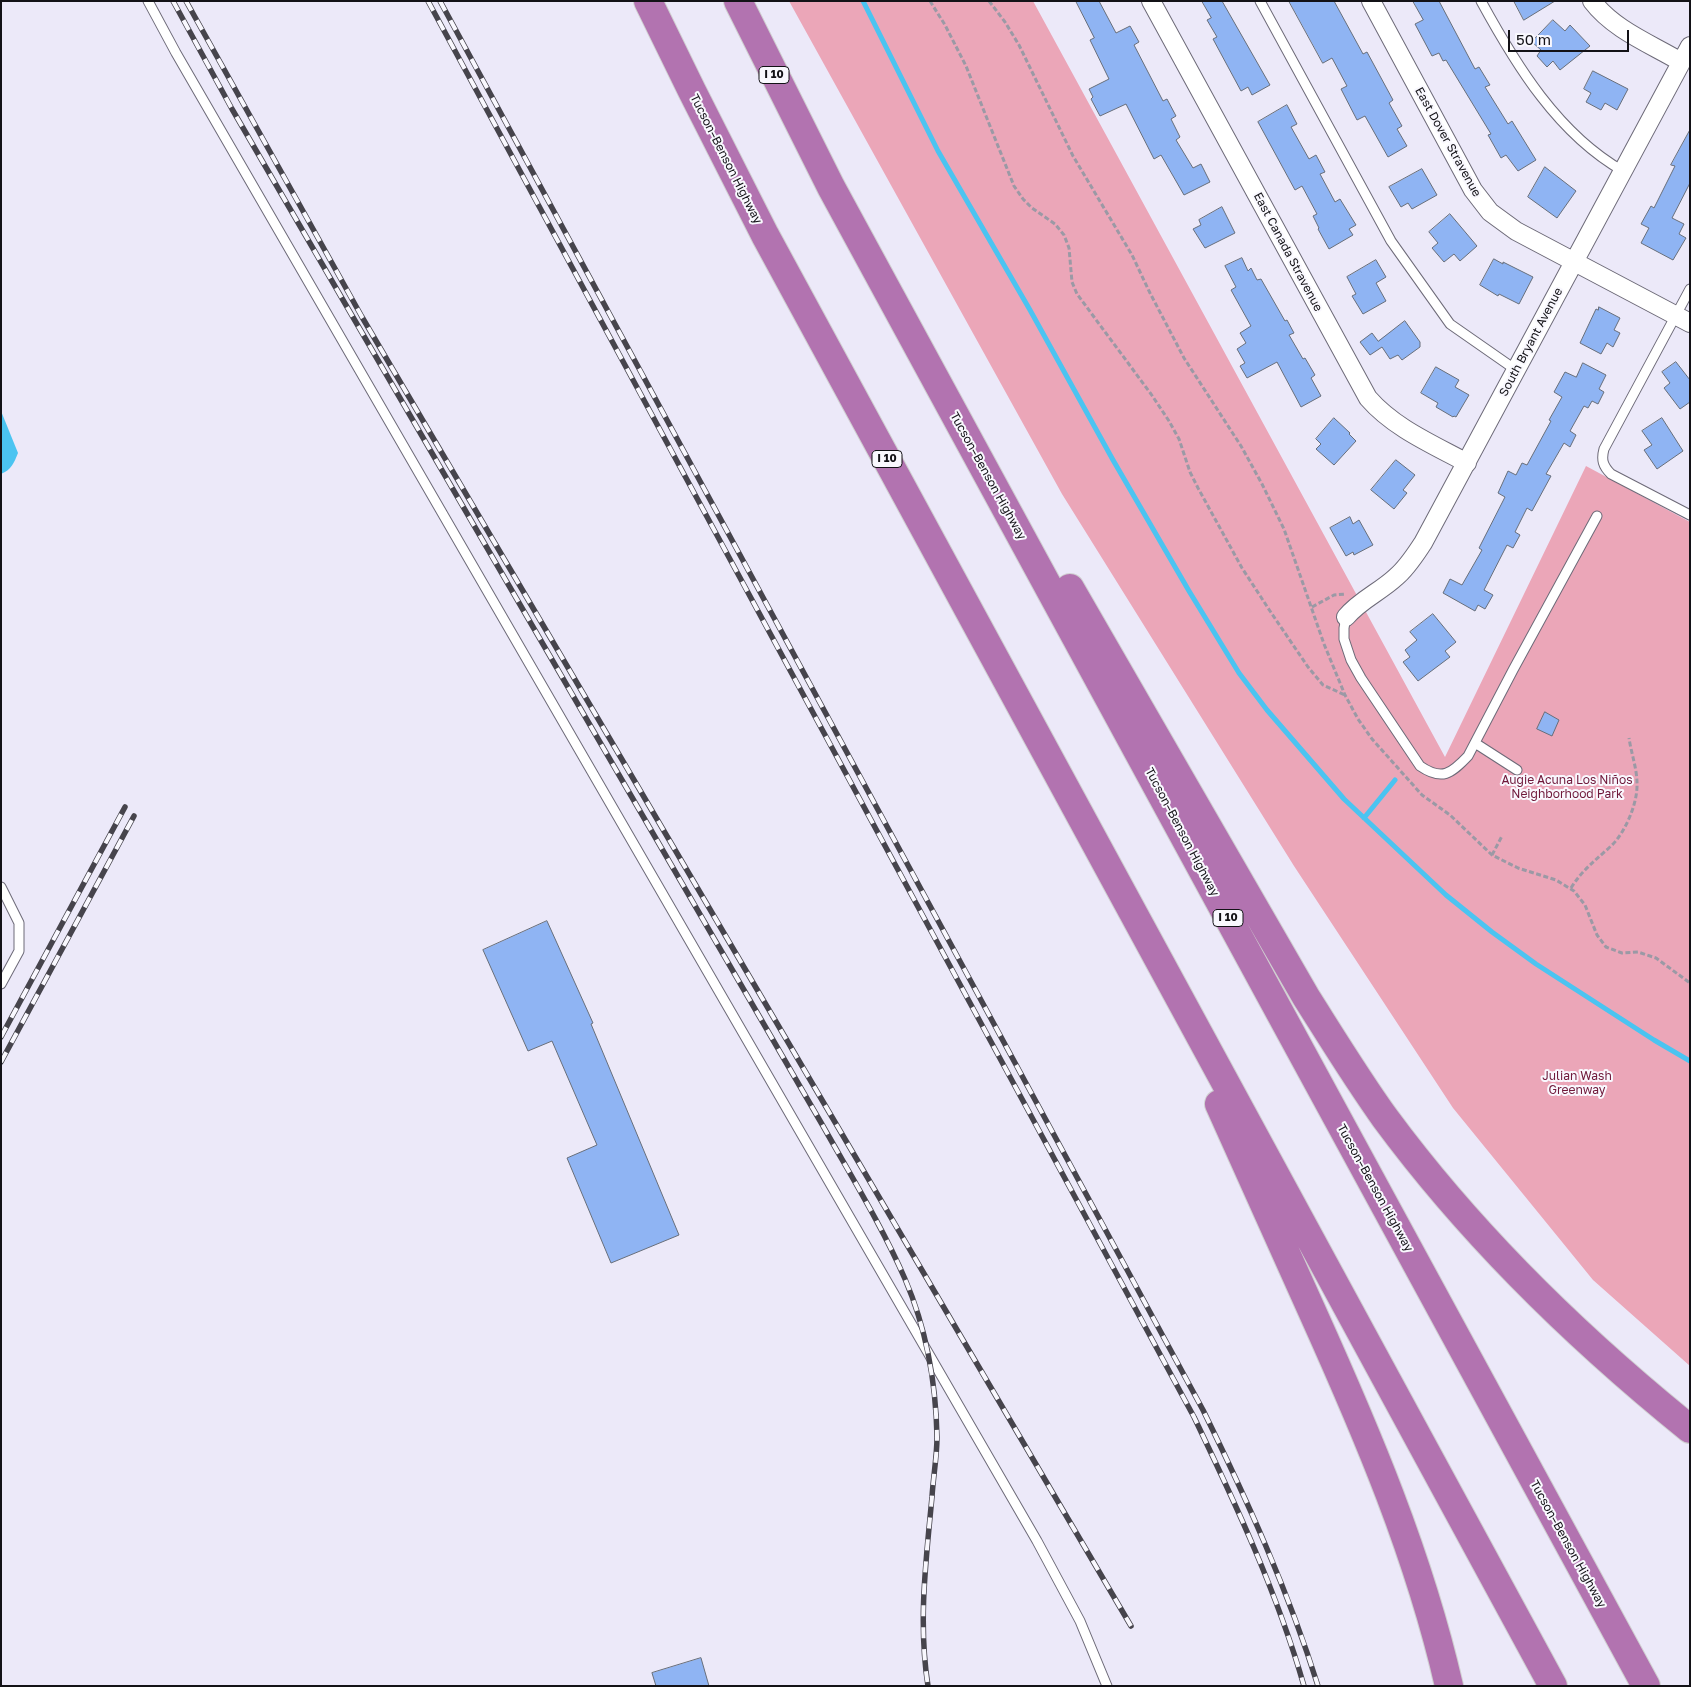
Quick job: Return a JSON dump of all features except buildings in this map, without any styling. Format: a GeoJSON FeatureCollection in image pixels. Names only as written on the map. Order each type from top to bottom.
{"type":"FeatureCollection","features":[{"type":"Feature","properties":{"kind":"highway","name":"Tucson–Benson Highway"},"geometry":{"type":"LineString","coordinates":[[648,1],[765,235],[1554,1686]]}},
{"type":"Feature","properties":{"kind":"highway","name":"Tucson–Benson Highway"},"geometry":{"type":"LineString","coordinates":[[738,1],[836,196],[1646,1686]]}},
{"type":"Feature","properties":{"kind":"highway"},"geometry":{"type":"LineString","coordinates":[[812,149],[1037,531],[1306,997],[1363,1086],[1430,1176],[1476,1230],[1521,1278],[1593,1347],[1690,1429]]}},
{"type":"Feature","properties":{"kind":"highway"},"geometry":{"type":"LineString","coordinates":[[1134,913],[1378,1463],[1418,1575],[1449,1686]]}},
{"type":"Feature","properties":{"kind":"street","name":"East Canada Stravenue"},"geometry":{"type":"LineString","coordinates":[[1151,1],[1368,398],[1378,410],[1397,424],[1467,463]]}},
{"type":"Feature","properties":{"kind":"street","name":"East Dover Stravenue"},"geometry":{"type":"LineString","coordinates":[[1371,1],[1473,190],[1481,201],[1502,222],[1683,319]]}},
{"type":"Feature","properties":{"kind":"street"},"geometry":{"type":"LineString","coordinates":[[1592,1],[1608,19],[1622,28],[1686,54]]}},
{"type":"Feature","properties":{"kind":"street","name":"South Bryant Avenue"},"geometry":{"type":"LineString","coordinates":[[1346,617],[1354,607],[1396,578],[1423,543],[1686,54]]}},
{"type":"Feature","properties":{"kind":"lane"},"geometry":{"type":"LineString","coordinates":[[148,1],[186,70],[1032,1532],[1080,1621],[1107,1686]]}},
{"type":"Feature","properties":{"kind":"lane"},"geometry":{"type":"LineString","coordinates":[[1260,1],[1396,248],[1450,324],[1516,370]]}},
{"type":"Feature","properties":{"kind":"lane"},"geometry":{"type":"LineString","coordinates":[[1481,1],[1506,47],[1560,121],[1606,162],[1623,171]]}},
{"type":"Feature","properties":{"kind":"lane"},"geometry":{"type":"LineString","coordinates":[[1690,289],[1683,319],[1604,449],[1602,457],[1603,464],[1611,474],[1690,515]]}},
{"type":"Feature","properties":{"kind":"lane"},"geometry":{"type":"LineString","coordinates":[[1346,617],[1344,639],[1361,678],[1420,766],[1431,773],[1440,775],[1448,773],[1460,765],[1468,756],[1597,516]]}},
{"type":"Feature","properties":{"kind":"lane"},"geometry":{"type":"LineString","coordinates":[[1475,743],[1517,770]]}},
{"type":"Feature","properties":{"kind":"lane"},"geometry":{"type":"LineString","coordinates":[[1,887],[19,923],[19,951],[1,984]]}},
{"type":"Feature","properties":{"kind":"path"},"geometry":{"type":"LineString","coordinates":[[930,1],[966,66],[1014,186],[1032,208],[1055,224],[1064,235],[1069,248],[1072,282],[1077,294],[1152,394],[1180,439],[1190,472],[1198,488],[1242,568],[1270,611],[1308,667],[1323,685],[1345,695]]}},
{"type":"Feature","properties":{"kind":"path"},"geometry":{"type":"LineString","coordinates":[[989,1],[1019,45],[1073,156],[1132,255],[1184,358],[1241,446],[1262,484],[1284,529],[1324,644],[1345,695],[1372,739],[1400,773],[1422,795],[1450,815],[1492,855],[1509,865],[1556,880],[1571,888],[1585,905],[1600,940],[1606,947],[1622,953],[1647,954],[1664,963],[1690,983]]}},
{"type":"Feature","properties":{"kind":"path"},"geometry":{"type":"LineString","coordinates":[[1571,888],[1578,876],[1591,862],[1621,835],[1633,809],[1638,784],[1628,738]]}},
{"type":"Feature","properties":{"kind":"path"},"geometry":{"type":"LineString","coordinates":[[1492,855],[1502,836]]}},
{"type":"Feature","properties":{"kind":"green space","name":"Julian Wash Greenway"},"geometry":{"type":"Polygon","coordinates":[[[789,1],[1033,1],[1445,757],[1586,466],[1690,522],[1690,1366],[1593,1280],[1453,1108],[1294,866],[1062,494],[789,1]]]}},
{"type":"Feature","properties":{"kind":"water"},"geometry":{"type":"Polygon","coordinates":[[[1,411],[18,453],[12,466],[1,474],[1,411]]]}},
{"type":"Feature","properties":{"kind":"waterway"},"geometry":{"type":"LineString","coordinates":[[863,1],[938,151],[1030,310],[1113,460],[1239,673],[1267,710],[1344,799],[1446,895],[1536,964],[1690,1061]]}},
{"type":"Feature","properties":{"kind":"waterway"},"geometry":{"type":"LineString","coordinates":[[1364,818],[1395,780]]}},
{"type":"Feature","properties":{"kind":"railway"},"geometry":{"type":"LineString","coordinates":[[173,1],[232,109],[823,1126],[876,1220],[905,1279],[919,1317],[935,1397],[937,1437],[927,1544],[923,1615],[928,1686]]}},
{"type":"Feature","properties":{"kind":"railway"},"geometry":{"type":"LineString","coordinates":[[186,1],[362,317],[1131,1626]]}},
{"type":"Feature","properties":{"kind":"railway"},"geometry":{"type":"LineString","coordinates":[[428,1],[1194,1417],[1255,1549],[1281,1617],[1304,1686]]}},
{"type":"Feature","properties":{"kind":"railway"},"geometry":{"type":"LineString","coordinates":[[440,1],[1203,1410],[1266,1546],[1294,1615],[1318,1686]]}},
{"type":"Feature","properties":{"kind":"railway"},"geometry":{"type":"LineString","coordinates":[[1,1037],[125,807]]}},
{"type":"Feature","properties":{"kind":"railway"},"geometry":{"type":"LineString","coordinates":[[1,1062],[134,816]]}},
{"type":"Feature","properties":{"kind":"park label","name":"Augie Acuna Los Niños Neighborhood Park"},"geometry":{"type":"Point","coordinates":[1567,787]}}]}
